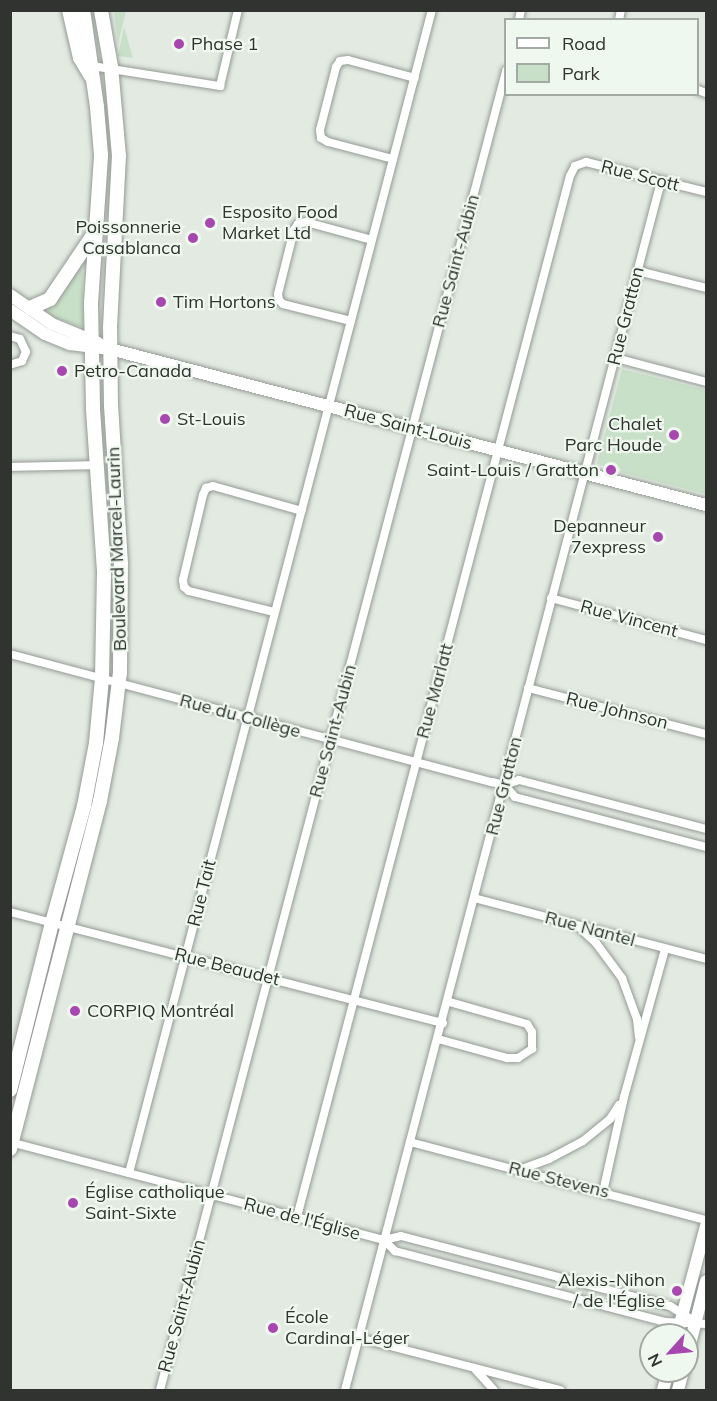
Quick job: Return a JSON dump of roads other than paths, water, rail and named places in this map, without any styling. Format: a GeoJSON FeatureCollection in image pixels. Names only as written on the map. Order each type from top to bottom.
{"type":"FeatureCollection","features":[{"type":"Feature","properties":{"kind":"main road"},"geometry":{"type":"LineString","coordinates":[[69,10],[80,58],[94,82]]}},
{"type":"Feature","properties":{"kind":"main road","name":"Boulevard Marcel-Laurin"},"geometry":{"type":"LineString","coordinates":[[10,1090],[91,774],[102,678],[105,589],[91,290],[101,176],[94,82],[82,10]]}},
{"type":"Feature","properties":{"kind":"main road","name":"Boulevard Marcel-Laurin"},"geometry":{"type":"LineString","coordinates":[[11,1145],[104,786],[119,683],[121,564],[110,349],[111,268],[118,168],[111,67],[102,14]]}},
{"type":"Feature","properties":{"kind":"main road"},"geometry":{"type":"LineString","coordinates":[[30,308],[50,299],[96,231]]}},
{"type":"Feature","properties":{"kind":"street"},"geometry":{"type":"LineString","coordinates":[[92,66],[111,67],[220,86],[238,10]]}},
{"type":"Feature","properties":{"kind":"street","name":"Rue Tait"},"geometry":{"type":"LineString","coordinates":[[129,1173],[432,10]]}},
{"type":"Feature","properties":{"kind":"street"},"geometry":{"type":"LineString","coordinates":[[393,159],[328,142],[321,138],[320,130],[336,67],[340,61],[348,60],[415,78]]}},
{"type":"Feature","properties":{"kind":"street","name":"Rue Saint-Aubin"},"geometry":{"type":"LineString","coordinates":[[160,1390],[504,79]]}},
{"type":"Feature","properties":{"kind":"street","name":"Rue Scott"},"geometry":{"type":"LineString","coordinates":[[575,166],[586,162],[706,192]]}},
{"type":"Feature","properties":{"kind":"street","name":"Rue Marlatt"},"geometry":{"type":"LineString","coordinates":[[297,1217],[498,450],[575,166]]}},
{"type":"Feature","properties":{"kind":"street","name":"Rue Gratton"},"geometry":{"type":"LineString","coordinates":[[345,1390],[449,1002],[551,598],[586,473],[661,181]]}},
{"type":"Feature","properties":{"kind":"street"},"geometry":{"type":"LineString","coordinates":[[351,321],[283,304],[279,300],[278,294],[294,230],[298,224],[306,222],[372,240]]}},
{"type":"Feature","properties":{"kind":"street"},"geometry":{"type":"LineString","coordinates":[[638,271],[706,288]]}},
{"type":"Feature","properties":{"kind":"street","name":"Rue Saint-Louis"},"geometry":{"type":"LineString","coordinates":[[10,295],[52,324],[110,349],[706,505]]}},
{"type":"Feature","properties":{"kind":"street","name":"Rue Saint-Louis"},"geometry":{"type":"LineString","coordinates":[[10,310],[52,338],[92,343]]}},
{"type":"Feature","properties":{"kind":"street"},"geometry":{"type":"LineString","coordinates":[[10,336],[20,339],[26,352],[22,361],[10,365]]}},
{"type":"Feature","properties":{"kind":"street"},"geometry":{"type":"LineString","coordinates":[[616,358],[706,382]]}},
{"type":"Feature","properties":{"kind":"street"},"geometry":{"type":"LineString","coordinates":[[10,467],[98,465]]}},
{"type":"Feature","properties":{"kind":"street"},"geometry":{"type":"LineString","coordinates":[[274,612],[189,591],[184,587],[183,580],[203,495],[206,488],[213,486],[302,510]]}},
{"type":"Feature","properties":{"kind":"street","name":"Rue Vincent"},"geometry":{"type":"LineString","coordinates":[[551,598],[706,640]]}},
{"type":"Feature","properties":{"kind":"street","name":"Rue du Collège"},"geometry":{"type":"LineString","coordinates":[[10,654],[504,785],[515,797],[706,847]]}},
{"type":"Feature","properties":{"kind":"street","name":"Rue Johnson"},"geometry":{"type":"LineString","coordinates":[[528,688],[706,734]]}},
{"type":"Feature","properties":{"kind":"street","name":"Rue du Collège"},"geometry":{"type":"LineString","coordinates":[[504,785],[519,780],[706,829]]}},
{"type":"Feature","properties":{"kind":"street","name":"Rue Nantel"},"geometry":{"type":"LineString","coordinates":[[474,898],[706,959]]}},
{"type":"Feature","properties":{"kind":"street","name":"Rue Beaudet"},"geometry":{"type":"LineString","coordinates":[[10,912],[443,1023]]}},
{"type":"Feature","properties":{"kind":"street"},"geometry":{"type":"LineString","coordinates":[[578,926],[602,949],[622,978],[637,1019],[640,1040]]}},
{"type":"Feature","properties":{"kind":"street"},"geometry":{"type":"LineString","coordinates":[[603,1191],[624,1096],[665,949]]}},
{"type":"Feature","properties":{"kind":"street"},"geometry":{"type":"LineString","coordinates":[[438,1040],[507,1058],[518,1058],[532,1049],[532,1032],[527,1024],[449,1002]]}},
{"type":"Feature","properties":{"kind":"street"},"geometry":{"type":"LineString","coordinates":[[519,1170],[549,1159],[583,1141],[610,1119],[624,1096]]}},
{"type":"Feature","properties":{"kind":"street","name":"Rue Stevens"},"geometry":{"type":"LineString","coordinates":[[410,1142],[706,1220]]}},
{"type":"Feature","properties":{"kind":"street","name":"Rue de l'Église"},"geometry":{"type":"LineString","coordinates":[[11,1145],[129,1173],[384,1240],[401,1236],[670,1306],[682,1318]]}},
{"type":"Feature","properties":{"kind":"street"},"geometry":{"type":"LineString","coordinates":[[681,1323],[706,1226]]}},
{"type":"Feature","properties":{"kind":"street","name":"Rue de l'Église"},"geometry":{"type":"LineString","coordinates":[[384,1240],[395,1251],[665,1322],[682,1318],[701,1323]]}},
{"type":"Feature","properties":{"kind":"street"},"geometry":{"type":"LineString","coordinates":[[701,1323],[706,1281]]}},
{"type":"Feature","properties":{"kind":"street"},"geometry":{"type":"LineString","coordinates":[[359,1338],[555,1390]]}},
{"type":"Feature","properties":{"kind":"street"},"geometry":{"type":"LineString","coordinates":[[475,1369],[494,1390]]}},
{"type":"Feature","properties":{"kind":"place","name":"Phase 1"},"geometry":{"type":"Point","coordinates":[179,44]}},
{"type":"Feature","properties":{"kind":"place","name":"Esposito Food Market Ltd"},"geometry":{"type":"Point","coordinates":[210,223]}},
{"type":"Feature","properties":{"kind":"place","name":"Poissonnerie Casablanca"},"geometry":{"type":"Point","coordinates":[193,238]}},
{"type":"Feature","properties":{"kind":"place","name":"Tim Hortons"},"geometry":{"type":"Point","coordinates":[161,302]}},
{"type":"Feature","properties":{"kind":"place","name":"Petro-Canada"},"geometry":{"type":"Point","coordinates":[62,371]}},
{"type":"Feature","properties":{"kind":"place","name":"St-Louis"},"geometry":{"type":"Point","coordinates":[165,419]}},
{"type":"Feature","properties":{"kind":"place","name":"Chalet Parc Houde"},"geometry":{"type":"Point","coordinates":[674,435]}},
{"type":"Feature","properties":{"kind":"place","name":"Saint-Louis / Gratton"},"geometry":{"type":"Point","coordinates":[611,470]}},
{"type":"Feature","properties":{"kind":"place","name":"Depanneur 7express"},"geometry":{"type":"Point","coordinates":[658,537]}},
{"type":"Feature","properties":{"kind":"place","name":"CORPIQ Montréal"},"geometry":{"type":"Point","coordinates":[75,1011]}},
{"type":"Feature","properties":{"kind":"place","name":"Église catholique Saint-Sixte"},"geometry":{"type":"Point","coordinates":[73,1203]}},
{"type":"Feature","properties":{"kind":"place","name":"Alexis-Nihon / de l'Église"},"geometry":{"type":"Point","coordinates":[677,1291]}},
{"type":"Feature","properties":{"kind":"place","name":"École Cardinal-Léger"},"geometry":{"type":"Point","coordinates":[273,1328]}}]}
